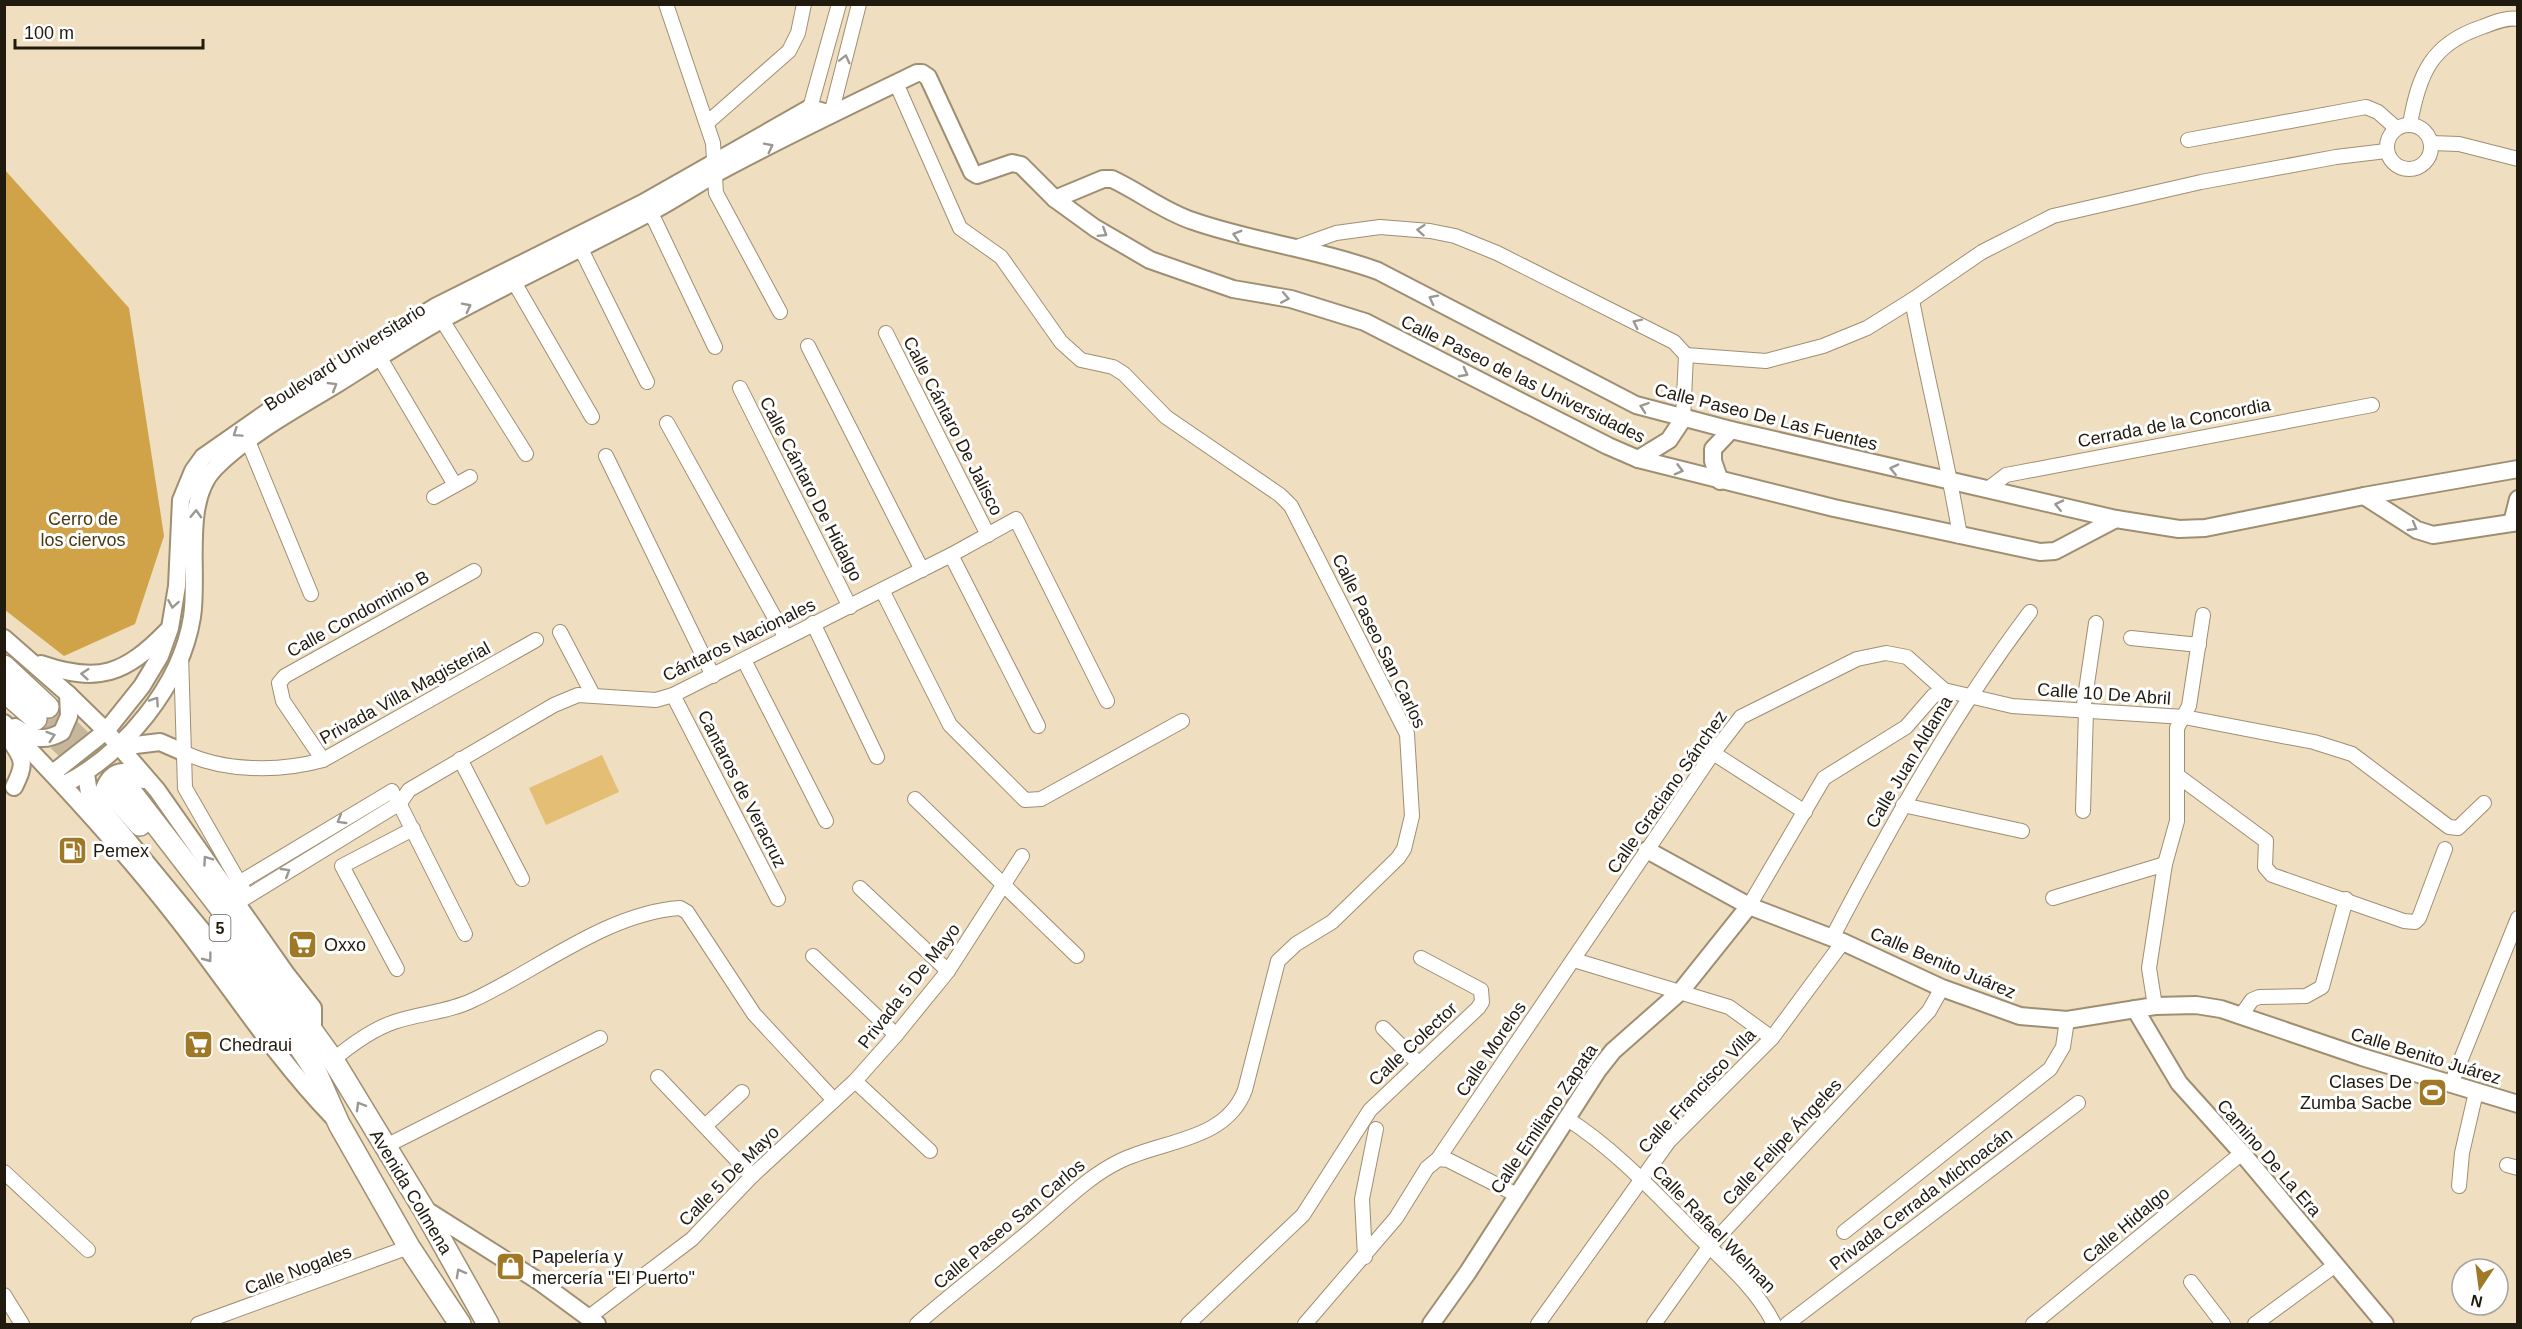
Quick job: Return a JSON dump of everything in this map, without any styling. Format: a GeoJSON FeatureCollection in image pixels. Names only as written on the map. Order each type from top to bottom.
{"type":"FeatureCollection","features":[{"type":"Feature","properties":{"kind":"main road"},"geometry":{"type":"LineString","coordinates":[[4,666],[42,713],[4,691]]}},
{"type":"Feature","properties":{"kind":"main road","name":"5"},"geometry":{"type":"LineString","coordinates":[[112,794],[313,1031],[318,1073]]}},
{"type":"Feature","properties":{"kind":"main road","name":"5"},"geometry":{"type":"LineString","coordinates":[[112,794],[187,881],[318,1073]]}},
{"type":"Feature","properties":{"kind":"main road","name":"Avenida Colmena"},"geometry":{"type":"LineString","coordinates":[[318,1073],[339,1124],[409,1247]]}},
{"type":"Feature","properties":{"kind":"main road","name":"Avenida Colmena"},"geometry":{"type":"LineString","coordinates":[[318,1073],[384,1147],[423,1208],[488,1324]]}},
{"type":"Feature","properties":{"kind":"main road","name":"5"},"geometry":{"type":"LineString","coordinates":[[409,1247],[460,1324]]}},
{"type":"Feature","properties":{"kind":"street"},"geometry":{"type":"LineString","coordinates":[[666,4],[707,123],[715,168],[716,193],[780,312]]}},
{"type":"Feature","properties":{"kind":"street"},"geometry":{"type":"LineString","coordinates":[[707,123],[789,51],[798,33],[804,4]]}},
{"type":"Feature","properties":{"kind":"street"},"geometry":{"type":"LineString","coordinates":[[839,4],[810,108],[831,114],[859,4]]}},
{"type":"Feature","properties":{"kind":"street"},"geometry":{"type":"LineString","coordinates":[[2410,124],[2415,95],[2425,71],[2445,44],[2480,27],[2517,19]]}},
{"type":"Feature","properties":{"kind":"street","name":"Boulevard Universitario"},"geometry":{"type":"LineString","coordinates":[[715,168],[917,73],[928,77],[972,172],[977,175]]}},
{"type":"Feature","properties":{"kind":"street","name":"Calle Paseo San Carlos"},"geometry":{"type":"LineString","coordinates":[[896,83],[960,228],[1001,257],[1069,351],[1081,360],[1113,367],[1137,384],[1166,417],[1280,495],[1291,506],[1405,726],[1411,776],[1412,816],[1398,858],[1332,922],[1296,944],[1278,961],[1241,1103],[1229,1118],[1201,1133],[1138,1153],[1100,1172],[917,1324]]}},
{"type":"Feature","properties":{"kind":"street"},"geometry":{"type":"LineString","coordinates":[[2188,140],[2366,107],[2378,112],[2396,128]]}},
{"type":"Feature","properties":{"kind":"street","name":"Boulevard Universitario"},"geometry":{"type":"LineString","coordinates":[[58,779],[86,774],[119,747],[159,697],[181,653],[192,618],[197,501],[214,469],[248,441],[442,320],[580,247],[715,168],[810,108]]}},
{"type":"Feature","properties":{"kind":"street"},"geometry":{"type":"LineString","coordinates":[[2410,124],[2424,130],[2431,143],[2425,162],[2413,169],[2399,167],[2386,151],[2387,138],[2396,128],[2410,124]]}},
{"type":"Feature","properties":{"kind":"street"},"geometry":{"type":"LineString","coordinates":[[2431,143],[2459,144],[2517,159]]}},
{"type":"Feature","properties":{"kind":"street"},"geometry":{"type":"LineString","coordinates":[[1294,248],[1336,233],[1380,227],[1430,231],[1455,236],[1497,253],[1664,336],[1686,355],[1752,361],[1784,357],[1854,334],[1912,300],[1982,252],[2052,216],[2201,182],[2336,157],[2386,151]]}},
{"type":"Feature","properties":{"kind":"street","name":"Calle Paseo de las Universidades"},"geometry":{"type":"LineString","coordinates":[[977,175],[1012,163],[1021,165],[1055,199],[1095,228],[1149,260],[1233,289],[1291,299],[1365,322],[1608,447],[1638,459],[1720,481],[2040,552],[2055,550],[2116,519]]}},
{"type":"Feature","properties":{"kind":"street","name":"Calle Paseo De Las Fuentes"},"geometry":{"type":"LineString","coordinates":[[1055,199],[1103,179],[1112,179],[1164,209],[1192,221],[1249,238],[1348,260],[1378,271],[1636,405],[1951,483],[1989,488],[2116,519],[2179,529],[2205,528],[2364,496],[2517,469]]}},
{"type":"Feature","properties":{"kind":"street"},"geometry":{"type":"LineString","coordinates":[[646,208],[715,347]]}},
{"type":"Feature","properties":{"kind":"street","name":"Boulevard Universitario"},"geometry":{"type":"LineString","coordinates":[[58,779],[106,731],[142,686],[160,656],[170,628],[177,586],[182,500],[193,471],[203,457],[276,406],[435,307],[646,208]]}},
{"type":"Feature","properties":{"kind":"street"},"geometry":{"type":"LineString","coordinates":[[580,247],[646,382]]}},
{"type":"Feature","properties":{"kind":"street"},"geometry":{"type":"LineString","coordinates":[[514,282],[592,417]]}},
{"type":"Feature","properties":{"kind":"street"},"geometry":{"type":"LineString","coordinates":[[1912,300],[1960,536]]}},
{"type":"Feature","properties":{"kind":"street"},"geometry":{"type":"LineString","coordinates":[[442,320],[526,454]]}},
{"type":"Feature","properties":{"kind":"street","name":"Calle Cántaro De Jalisco"},"geometry":{"type":"LineString","coordinates":[[886,333],[988,536]]}},
{"type":"Feature","properties":{"kind":"street"},"geometry":{"type":"LineString","coordinates":[[808,346],[922,570]]}},
{"type":"Feature","properties":{"kind":"street"},"geometry":{"type":"LineString","coordinates":[[1638,459],[1668,440],[1683,418],[1686,355]]}},
{"type":"Feature","properties":{"kind":"street"},"geometry":{"type":"LineString","coordinates":[[380,358],[455,485]]}},
{"type":"Feature","properties":{"kind":"street","name":"Calle Cántaro De Hidalgo"},"geometry":{"type":"LineString","coordinates":[[740,388],[850,607]]}},
{"type":"Feature","properties":{"kind":"street","name":"Cerrada de la Concordia"},"geometry":{"type":"LineString","coordinates":[[1989,488],[2006,475],[2372,405]]}},
{"type":"Feature","properties":{"kind":"street"},"geometry":{"type":"LineString","coordinates":[[667,423],[786,638]]}},
{"type":"Feature","properties":{"kind":"street"},"geometry":{"type":"LineString","coordinates":[[1720,481],[1713,461],[1713,449],[1731,430]]}},
{"type":"Feature","properties":{"kind":"street"},"geometry":{"type":"LineString","coordinates":[[248,441],[311,594]]}},
{"type":"Feature","properties":{"kind":"street"},"geometry":{"type":"LineString","coordinates":[[606,456],[713,676]]}},
{"type":"Feature","properties":{"kind":"street"},"geometry":{"type":"LineString","coordinates":[[435,497],[470,477]]}},
{"type":"Feature","properties":{"kind":"street"},"geometry":{"type":"LineString","coordinates":[[2364,496],[2416,530],[2433,535],[2515,523],[2517,499]]}},
{"type":"Feature","properties":{"kind":"street","name":"Cántaros Nacionales"},"geometry":{"type":"LineString","coordinates":[[400,803],[409,790],[554,705],[578,695],[656,700],[673,695],[813,623],[850,607],[988,536],[1016,519],[1107,700]]}},
{"type":"Feature","properties":{"kind":"street"},"geometry":{"type":"LineString","coordinates":[[951,555],[1038,726]]}},
{"type":"Feature","properties":{"kind":"street","name":"Calle Condominio B"},"geometry":{"type":"LineString","coordinates":[[323,760],[283,701],[279,683],[285,676],[474,571]]}},
{"type":"Feature","properties":{"kind":"street"},"geometry":{"type":"LineString","coordinates":[[882,590],[950,725],[1024,800],[1041,799],[1182,721]]}},
{"type":"Feature","properties":{"kind":"street","name":"Calle Juan Aldama"},"geometry":{"type":"LineString","coordinates":[[1837,940],[1903,805],[1970,696],[2030,612]]}},
{"type":"Feature","properties":{"kind":"street"},"geometry":{"type":"LineString","coordinates":[[2203,615],[2189,706],[2184,717],[2314,742],[2352,754],[2449,827],[2458,828],[2484,803]]}},
{"type":"Feature","properties":{"kind":"street"},"geometry":{"type":"LineString","coordinates":[[813,623],[877,757]]}},
{"type":"Feature","properties":{"kind":"street"},"geometry":{"type":"LineString","coordinates":[[2083,811],[2085,711],[2096,623]]}},
{"type":"Feature","properties":{"kind":"street"},"geometry":{"type":"LineString","coordinates":[[32,661],[66,673],[96,675],[119,669],[137,658],[170,628]]}},
{"type":"Feature","properties":{"kind":"street"},"geometry":{"type":"LineString","coordinates":[[560,632],[593,695]]}},
{"type":"Feature","properties":{"kind":"street"},"geometry":{"type":"LineString","coordinates":[[4,638],[32,661],[106,731],[157,790],[237,893],[313,1008],[313,1031]]}},
{"type":"Feature","properties":{"kind":"street"},"geometry":{"type":"LineString","coordinates":[[2131,638],[2199,645]]}},
{"type":"Feature","properties":{"kind":"street","name":"Privada Villa Magisterial"},"geometry":{"type":"LineString","coordinates":[[183,752],[202,761],[242,766],[284,768],[323,760],[536,640]]}},
{"type":"Feature","properties":{"kind":"street"},"geometry":{"type":"LineString","coordinates":[[181,653],[185,788],[237,893]]}},
{"type":"Feature","properties":{"kind":"street","name":"Calle 10 De Abril"},"geometry":{"type":"LineString","coordinates":[[1886,653],[1907,657],[1944,690],[2012,706],[2184,717],[2177,728],[2177,821],[2165,864],[2150,961],[2155,1006]]}},
{"type":"Feature","properties":{"kind":"street","name":"Calle Graciano Sánchez"},"geometry":{"type":"LineString","coordinates":[[1574,960],[1713,753],[1741,717],[1857,659],[1886,653]]}},
{"type":"Feature","properties":{"kind":"street"},"geometry":{"type":"LineString","coordinates":[[744,660],[826,820]]}},
{"type":"Feature","properties":{"kind":"street","name":"Calle Emiliano Zapata"},"geometry":{"type":"LineString","coordinates":[[1431,1324],[1566,1118],[1613,1051],[1681,991],[1749,906],[1824,778],[1906,727],[1933,696],[1944,690]]}},
{"type":"Feature","properties":{"kind":"street"},"geometry":{"type":"LineString","coordinates":[[4,722],[31,737],[39,739],[53,737],[67,727],[70,709],[68,694]]}},
{"type":"Feature","properties":{"kind":"street","name":"Cantaros de Veracruz"},"geometry":{"type":"LineString","coordinates":[[673,695],[778,899]]}},
{"type":"Feature","properties":{"kind":"street"},"geometry":{"type":"LineString","coordinates":[[4,722],[58,779],[176,916],[318,1073],[363,1036],[394,1022],[472,1001],[579,943],[648,914],[680,908],[687,912],[754,1014],[834,1100]]}},
{"type":"Feature","properties":{"kind":"street"},"geometry":{"type":"LineString","coordinates":[[4,732],[23,761],[23,768],[14,787]]}},
{"type":"Feature","properties":{"kind":"street"},"geometry":{"type":"LineString","coordinates":[[119,747],[160,742],[175,746],[183,752]]}},
{"type":"Feature","properties":{"kind":"street"},"geometry":{"type":"LineString","coordinates":[[1713,753],[1805,812]]}},
{"type":"Feature","properties":{"kind":"street"},"geometry":{"type":"LineString","coordinates":[[460,759],[522,879]]}},
{"type":"Feature","properties":{"kind":"street"},"geometry":{"type":"LineString","coordinates":[[112,794],[105,781],[122,772],[141,778],[157,790]]}},
{"type":"Feature","properties":{"kind":"street"},"geometry":{"type":"LineString","coordinates":[[86,774],[89,793],[112,794]]}},
{"type":"Feature","properties":{"kind":"street"},"geometry":{"type":"LineString","coordinates":[[2178,776],[2266,841],[2265,867],[2272,875],[2404,921],[2415,922],[2419,918],[2445,849]]}},
{"type":"Feature","properties":{"kind":"street"},"geometry":{"type":"LineString","coordinates":[[237,893],[392,790],[409,790]]}},
{"type":"Feature","properties":{"kind":"street"},"geometry":{"type":"LineString","coordinates":[[392,790],[465,934]]}},
{"type":"Feature","properties":{"kind":"street"},"geometry":{"type":"LineString","coordinates":[[98,826],[112,794]]}},
{"type":"Feature","properties":{"kind":"street"},"geometry":{"type":"LineString","coordinates":[[915,799],[1002,886],[1077,956]]}},
{"type":"Feature","properties":{"kind":"street"},"geometry":{"type":"LineString","coordinates":[[237,893],[400,803]]}},
{"type":"Feature","properties":{"kind":"street"},"geometry":{"type":"LineString","coordinates":[[1903,805],[2022,831]]}},
{"type":"Feature","properties":{"kind":"street"},"geometry":{"type":"LineString","coordinates":[[397,969],[342,866],[413,829]]}},
{"type":"Feature","properties":{"kind":"street","name":"Calle Benito Juárez"},"geometry":{"type":"LineString","coordinates":[[1647,850],[1749,906],[1837,940],[1942,988],[2019,1016],[2067,1020],[2155,1006],[2196,1005],[2242,1014],[2331,1047],[2517,1104]]}},
{"type":"Feature","properties":{"kind":"street","name":"Privada 5 De Mayo"},"geometry":{"type":"LineString","coordinates":[[834,1100],[855,1081],[896,1035],[948,971],[1022,856]]}},
{"type":"Feature","properties":{"kind":"street"},"geometry":{"type":"LineString","coordinates":[[2053,898],[2165,864]]}},
{"type":"Feature","properties":{"kind":"street"},"geometry":{"type":"LineString","coordinates":[[860,888],[948,971]]}},
{"type":"Feature","properties":{"kind":"street"},"geometry":{"type":"LineString","coordinates":[[2242,1014],[2252,1000],[2259,997],[2306,996],[2322,987],[2346,899]]}},
{"type":"Feature","properties":{"kind":"street"},"geometry":{"type":"LineString","coordinates":[[2451,1084],[2517,918]]}},
{"type":"Feature","properties":{"kind":"street","name":"Calle Francisco Villa"},"geometry":{"type":"LineString","coordinates":[[1538,1324],[1669,1141],[1772,1038],[1837,940]]}},
{"type":"Feature","properties":{"kind":"street"},"geometry":{"type":"LineString","coordinates":[[813,956],[896,1035]]}},
{"type":"Feature","properties":{"kind":"street","name":"Calle Colector"},"geometry":{"type":"LineString","coordinates":[[1188,1324],[1303,1215],[1364,1116],[1478,1008],[1482,996],[1481,990],[1421,958]]}},
{"type":"Feature","properties":{"kind":"street"},"geometry":{"type":"LineString","coordinates":[[1574,960],[1730,1007],[1772,1038]]}},
{"type":"Feature","properties":{"kind":"street","name":"Calle Morelos"},"geometry":{"type":"LineString","coordinates":[[1305,1324],[1365,1257],[1396,1218],[1427,1168],[1438,1159],[1574,960]]}},
{"type":"Feature","properties":{"kind":"street","name":"Calle Felipe Ángeles"},"geometry":{"type":"LineString","coordinates":[[1654,1324],[1709,1246],[1929,1011],[1942,988]]}},
{"type":"Feature","properties":{"kind":"street","name":"Camino De La Era"},"geometry":{"type":"LineString","coordinates":[[2135,1009],[2179,1083],[2242,1153],[2334,1266],[2385,1324]]}},
{"type":"Feature","properties":{"kind":"street"},"geometry":{"type":"LineString","coordinates":[[1844,1232],[2050,1069],[2063,1047],[2067,1020]]}},
{"type":"Feature","properties":{"kind":"street"},"geometry":{"type":"LineString","coordinates":[[1383,1028],[1419,1064]]}},
{"type":"Feature","properties":{"kind":"street"},"geometry":{"type":"LineString","coordinates":[[384,1147],[600,1038]]}},
{"type":"Feature","properties":{"kind":"street"},"geometry":{"type":"LineString","coordinates":[[658,1077],[752,1176]]}},
{"type":"Feature","properties":{"kind":"street"},"geometry":{"type":"LineString","coordinates":[[855,1081],[930,1150]]}},
{"type":"Feature","properties":{"kind":"street"},"geometry":{"type":"LineString","coordinates":[[705,1126],[742,1092]]}},
{"type":"Feature","properties":{"kind":"street"},"geometry":{"type":"LineString","coordinates":[[2459,1186],[2462,1153],[2476,1092]]}},
{"type":"Feature","properties":{"kind":"street","name":"Calle 5 De Mayo"},"geometry":{"type":"LineString","coordinates":[[593,1321],[692,1239],[752,1176],[834,1100]]}},
{"type":"Feature","properties":{"kind":"street","name":"Privada Cerrada Michoacán"},"geometry":{"type":"LineString","coordinates":[[1787,1324],[2078,1102]]}},
{"type":"Feature","properties":{"kind":"street","name":"Calle Rafael Welman"},"geometry":{"type":"LineString","coordinates":[[1566,1118],[1593,1135],[1709,1246],[1755,1294],[1773,1324]]}},
{"type":"Feature","properties":{"kind":"street"},"geometry":{"type":"LineString","coordinates":[[1365,1257],[1362,1199],[1367,1166],[1377,1129]]}},
{"type":"Feature","properties":{"kind":"street","name":"Calle Hidalgo"},"geometry":{"type":"LineString","coordinates":[[2033,1324],[2242,1153]]}},
{"type":"Feature","properties":{"kind":"street"},"geometry":{"type":"LineString","coordinates":[[1438,1159],[1448,1160],[1517,1195]]}},
{"type":"Feature","properties":{"kind":"street"},"geometry":{"type":"LineString","coordinates":[[4,1172],[88,1250]]}},
{"type":"Feature","properties":{"kind":"street"},"geometry":{"type":"LineString","coordinates":[[423,1208],[480,1241],[593,1321]]}},
{"type":"Feature","properties":{"kind":"street","name":"Calle Nogales"},"geometry":{"type":"LineString","coordinates":[[198,1324],[225,1320],[409,1247]]}},
{"type":"Feature","properties":{"kind":"street"},"geometry":{"type":"LineString","coordinates":[[2255,1324],[2334,1266]]}},
{"type":"Feature","properties":{"kind":"street"},"geometry":{"type":"LineString","coordinates":[[2191,1282],[2223,1324]]}},
{"type":"Feature","properties":{"kind":"street"},"geometry":{"type":"LineString","coordinates":[[4,1295],[22,1324]]}},
{"type":"Feature","properties":{"kind":"shaded area"},"geometry":{"type":"Polygon","coordinates":[[[602,755],[619,792],[546,825],[529,788],[602,755]]]}},
{"type":"Feature","properties":{"kind":"green space","name":"Cerro de los ciervos"},"geometry":{"type":"Polygon","coordinates":[[[4,169],[129,308],[164,536],[135,624],[64,656],[5,610],[4,169]]]}},
{"type":"Feature","properties":{"kind":"tunnel"},"geometry":{"type":"LineString","coordinates":[[48,707],[124,783]]}},
{"type":"Feature","properties":{"kind":"tunnel"},"geometry":{"type":"LineString","coordinates":[[36,719],[113,794]]}},
{"type":"Feature","properties":{"kind":"place","name":"Pemex"},"geometry":{"type":"Point","coordinates":[72,851]}},
{"type":"Feature","properties":{"kind":"place","name":"Oxxo"},"geometry":{"type":"Point","coordinates":[303,945]}},
{"type":"Feature","properties":{"kind":"place","name":"Chedraui"},"geometry":{"type":"Point","coordinates":[198,1045]}},
{"type":"Feature","properties":{"kind":"place","name":"Clases De Zumba Sacbe"},"geometry":{"type":"Point","coordinates":[2433,1092]}},
{"type":"Feature","properties":{"kind":"place","name":"Papelería y mercería \"El Puerto\""},"geometry":{"type":"Point","coordinates":[511,1267]}}]}
